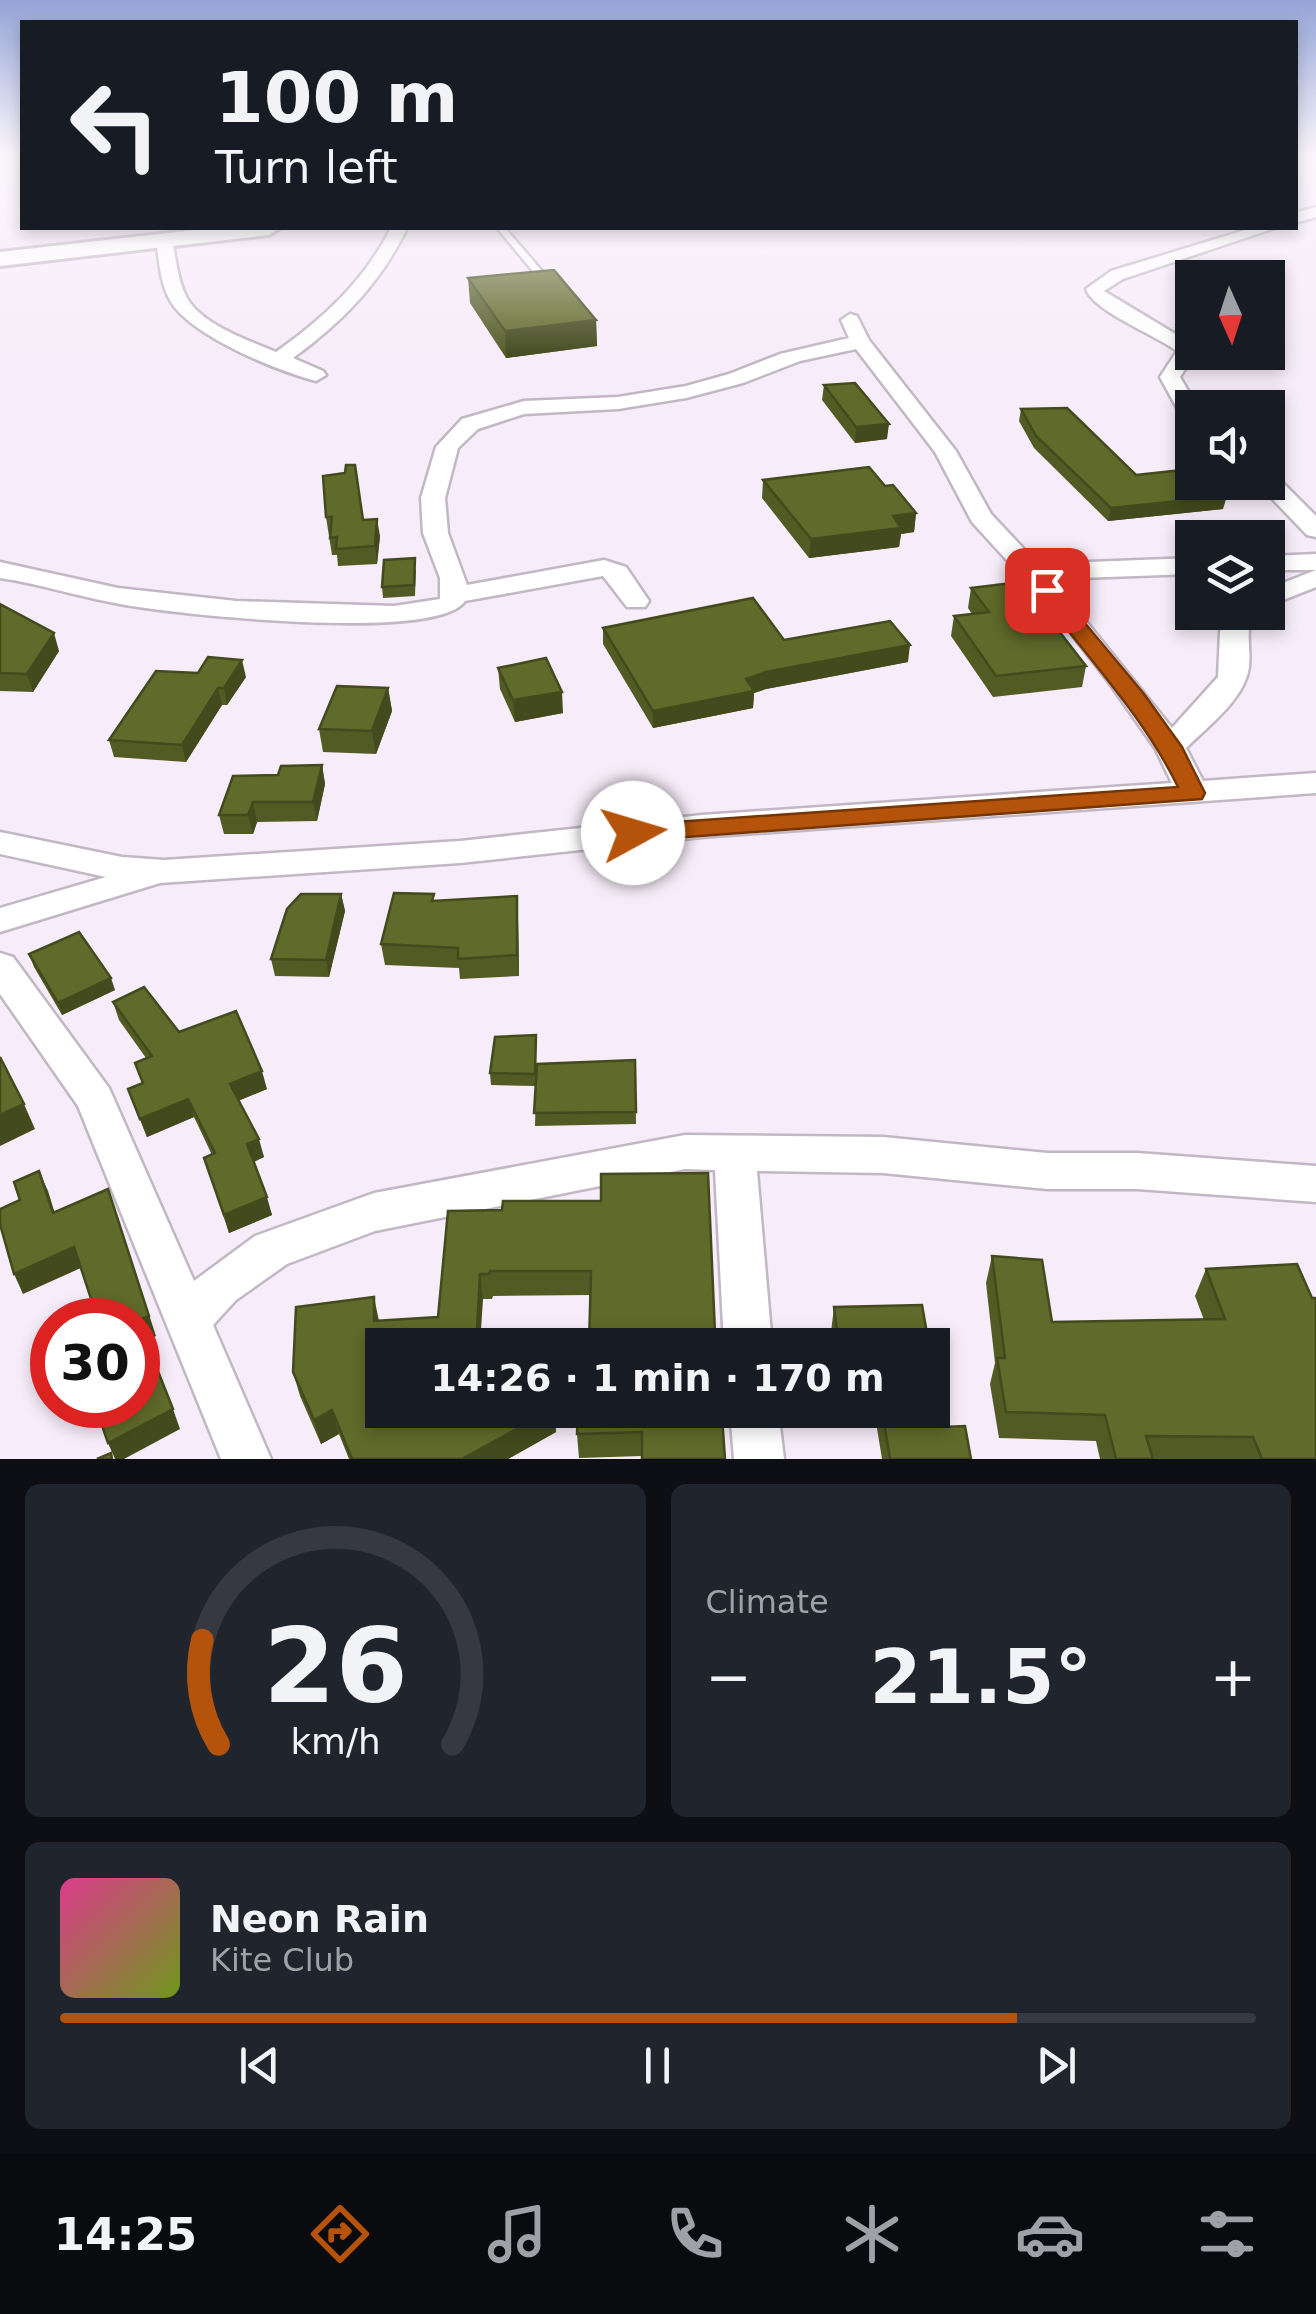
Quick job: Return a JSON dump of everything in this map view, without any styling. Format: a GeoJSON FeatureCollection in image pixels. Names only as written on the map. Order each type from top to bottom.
{"type":"FeatureCollection","features":[{"type":"Feature","properties":{"kind":"main road"},"geometry":{"type":"LineString","coordinates":[[0,259],[252,230]]}},
{"type":"Feature","properties":{"kind":"street"},"geometry":{"type":"LineString","coordinates":[[279,359],[341,310],[382,259],[398,230]]}},
{"type":"Feature","properties":{"kind":"street"},"geometry":{"type":"LineString","coordinates":[[1177,390],[1170,377],[1188,356],[1188,350],[1163,330],[1098,298],[1096,289],[1117,275],[1261,230]]}},
{"type":"Feature","properties":{"kind":"street"},"geometry":{"type":"LineString","coordinates":[[164,240],[179,300],[192,314],[223,334],[316,376]]}},
{"type":"Feature","properties":{"kind":"street"},"geometry":{"type":"LineString","coordinates":[[455,595],[454,578],[434,529],[434,502],[440,461],[466,425],[523,406],[602,405],[726,381],[784,358],[845,348],[855,330],[945,451],[981,517],[1065,608],[1170,747],[1193,793]]}},
{"type":"Feature","properties":{"kind":"street"},"geometry":{"type":"LineString","coordinates":[[1285,498],[1316,530]]}},
{"type":"Feature","properties":{"kind":"street"},"geometry":{"type":"LineString","coordinates":[[1285,563],[1316,562]]}},
{"type":"Feature","properties":{"kind":"street"},"geometry":{"type":"LineString","coordinates":[[1028,572],[1175,567]]}},
{"type":"Feature","properties":{"kind":"street"},"geometry":{"type":"LineString","coordinates":[[0,570],[119,596],[258,610],[418,615],[444,607],[455,595],[604,568],[616,572],[636,601]]}},
{"type":"Feature","properties":{"kind":"street"},"geometry":{"type":"LineString","coordinates":[[1285,591],[1316,578]]}},
{"type":"Feature","properties":{"kind":"street"},"geometry":{"type":"LineString","coordinates":[[1170,747],[1230,680],[1235,669],[1232,644],[1236,630]]}},
{"type":"Feature","properties":{"kind":"street"},"geometry":{"type":"LineString","coordinates":[[0,843],[122,869],[164,872],[460,852],[702,826],[1316,783]]}},
{"type":"Feature","properties":{"kind":"street"},"geometry":{"type":"LineString","coordinates":[[0,920],[164,872]]}},
{"type":"Feature","properties":{"kind":"street"},"geometry":{"type":"LineString","coordinates":[[4,980],[96,1099],[246,1459]]}},
{"type":"Feature","properties":{"kind":"street"},"geometry":{"type":"LineString","coordinates":[[186,1321],[220,1285],[272,1250],[374,1212],[685,1152],[883,1156],[1047,1172],[1138,1172],[1316,1184]]}},
{"type":"Feature","properties":{"kind":"street"},"geometry":{"type":"LineString","coordinates":[[735,1152],[747,1328]]}},
{"type":"Feature","properties":{"kind":"street"},"geometry":{"type":"LineString","coordinates":[[755,1428],[758,1459]]}},
{"type":"Feature","properties":{"kind":"lane"},"geometry":{"type":"LineString","coordinates":[[503,230],[552,289]]}},
{"type":"Feature","properties":{"kind":"building"},"geometry":{"type":"Polygon","coordinates":[[[554,270],[596,320],[505,331],[468,278],[554,270]]]}},
{"type":"Feature","properties":{"kind":"building"},"geometry":{"type":"Polygon","coordinates":[[[855,383],[889,424],[856,427],[824,385],[855,383]]]}},
{"type":"Feature","properties":{"kind":"building"},"geometry":{"type":"Polygon","coordinates":[[[1067,408],[1136,475],[1175,471],[1175,500],[1188,500],[1111,508],[1036,436],[1021,409],[1067,408]]]}},
{"type":"Feature","properties":{"kind":"building"},"geometry":{"type":"Polygon","coordinates":[[[346,465],[355,465],[363,520],[377,519],[375,546],[336,549],[337,537],[330,538],[332,517],[326,517],[323,476],[345,473],[346,465]]]}},
{"type":"Feature","properties":{"kind":"building"},"geometry":{"type":"Polygon","coordinates":[[[869,467],[885,486],[893,485],[916,513],[893,516],[901,528],[811,539],[763,480],[869,467]]]}},
{"type":"Feature","properties":{"kind":"building"},"geometry":{"type":"Polygon","coordinates":[[[415,558],[414,585],[382,587],[384,560],[415,558]]]}},
{"type":"Feature","properties":{"kind":"building"},"geometry":{"type":"Polygon","coordinates":[[[1021,582],[1086,666],[996,676],[954,616],[989,612],[971,588],[1021,582]]]}},
{"type":"Feature","properties":{"kind":"building"},"geometry":{"type":"Polygon","coordinates":[[[753,598],[784,640],[890,621],[910,645],[766,672],[746,679],[754,691],[653,711],[603,628],[753,598]]]}},
{"type":"Feature","properties":{"kind":"building"},"geometry":{"type":"Polygon","coordinates":[[[0,604],[54,633],[27,674],[0,673],[0,604]]]}},
{"type":"Feature","properties":{"kind":"building"},"geometry":{"type":"Polygon","coordinates":[[[208,657],[242,660],[224,688],[218,688],[182,745],[109,740],[156,671],[198,673],[208,657]]]}},
{"type":"Feature","properties":{"kind":"building"},"geometry":{"type":"Polygon","coordinates":[[[546,658],[562,692],[513,700],[498,668],[546,658]]]}},
{"type":"Feature","properties":{"kind":"building"},"geometry":{"type":"Polygon","coordinates":[[[337,686],[388,688],[372,731],[319,729],[337,686]]]}},
{"type":"Feature","properties":{"kind":"building"},"geometry":{"type":"Polygon","coordinates":[[[322,765],[313,802],[253,802],[248,815],[219,815],[233,776],[278,775],[281,766],[322,765]]]}},
{"type":"Feature","properties":{"kind":"building"},"geometry":{"type":"Polygon","coordinates":[[[394,893],[434,894],[432,901],[517,896],[517,955],[458,959],[458,948],[381,944],[394,893]]]}},
{"type":"Feature","properties":{"kind":"building"},"geometry":{"type":"Polygon","coordinates":[[[301,894],[341,894],[326,960],[271,959],[287,909],[301,894]]]}},
{"type":"Feature","properties":{"kind":"building"},"geometry":{"type":"Polygon","coordinates":[[[79,932],[111,978],[58,1003],[29,954],[79,932]]]}},
{"type":"Feature","properties":{"kind":"building"},"geometry":{"type":"Polygon","coordinates":[[[144,987],[179,1032],[236,1011],[262,1071],[230,1084],[259,1139],[247,1144],[267,1197],[224,1215],[204,1158],[215,1153],[188,1099],[140,1119],[128,1089],[143,1083],[135,1063],[152,1056],[113,1002],[144,987]]]}},
{"type":"Feature","properties":{"kind":"building"},"geometry":{"type":"Polygon","coordinates":[[[536,1035],[535,1074],[490,1073],[495,1037],[536,1035]]]}},
{"type":"Feature","properties":{"kind":"building"},"geometry":{"type":"Polygon","coordinates":[[[0,1057],[24,1104],[0,1115],[0,1057]]]}},
{"type":"Feature","properties":{"kind":"building"},"geometry":{"type":"Polygon","coordinates":[[[635,1060],[636,1112],[534,1113],[537,1064],[635,1060]]]}},
{"type":"Feature","properties":{"kind":"building"},"geometry":{"type":"Polygon","coordinates":[[[39,1171],[53,1213],[108,1189],[143,1298],[91,1298],[74,1247],[14,1274],[0,1224],[0,1209],[20,1200],[14,1182],[39,1171]]]}},
{"type":"Feature","properties":{"kind":"building"},"geometry":{"type":"Polygon","coordinates":[[[708,1173],[715,1328],[589,1328],[591,1271],[480,1274],[477,1328],[365,1328],[365,1428],[518,1428],[462,1459],[352,1459],[332,1410],[314,1420],[293,1372],[296,1307],[374,1297],[374,1321],[438,1317],[448,1211],[502,1210],[503,1201],[601,1201],[601,1174],[708,1173]]]}},
{"type":"Feature","properties":{"kind":"building"},"geometry":{"type":"Polygon","coordinates":[[[992,1256],[1042,1260],[1052,1322],[1225,1319],[1206,1269],[1297,1264],[1312,1298],[1316,1298],[1316,1459],[1262,1459],[1253,1437],[1146,1436],[1153,1459],[1116,1459],[1105,1415],[1006,1412],[997,1358],[1005,1358],[992,1256]]]}},
{"type":"Feature","properties":{"kind":"building"},"geometry":{"type":"Polygon","coordinates":[[[922,1305],[926,1328],[837,1328],[834,1307],[922,1305]]]}},
{"type":"Feature","properties":{"kind":"building"},"geometry":{"type":"Polygon","coordinates":[[[160,1376],[173,1409],[160,1416],[160,1376]]]}},
{"type":"Feature","properties":{"kind":"building"},"geometry":{"type":"Polygon","coordinates":[[[965,1426],[971,1459],[890,1459],[885,1428],[965,1426]]]}},
{"type":"Feature","properties":{"kind":"building"},"geometry":{"type":"Polygon","coordinates":[[[103,1428],[137,1428],[108,1443],[103,1428]]]}},
{"type":"Feature","properties":{"kind":"building"},"geometry":{"type":"Polygon","coordinates":[[[577,1428],[723,1428],[725,1459],[642,1459],[642,1432],[577,1434],[577,1428]]]}},
{"type":"Feature","properties":{"kind":"route"},"geometry":{"type":"LineString","coordinates":[[633,833],[1193,793],[1170,747],[1136,699],[1047,590]]}}]}
